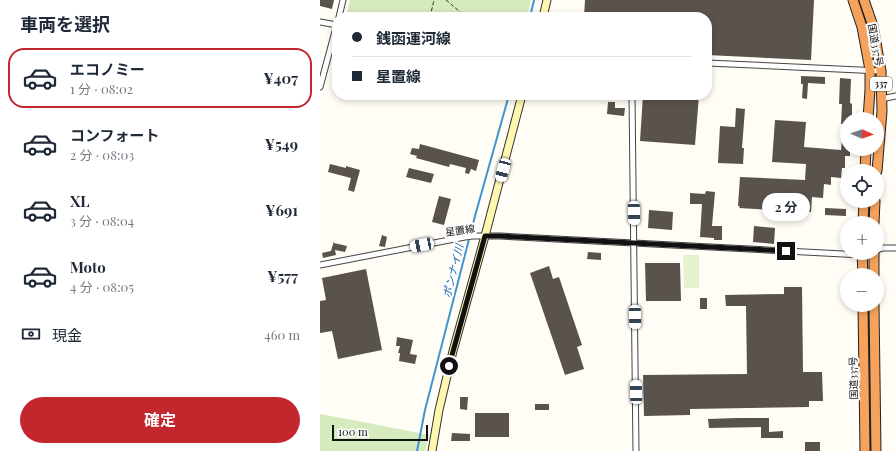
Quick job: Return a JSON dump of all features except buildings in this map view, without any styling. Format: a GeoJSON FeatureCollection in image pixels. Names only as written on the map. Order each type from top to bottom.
{"type":"FeatureCollection","features":[{"type":"Feature","properties":{"kind":"highway","name":"国道337号"},"geometry":{"type":"LineString","coordinates":[[852,0],[862,26],[870,70],[868,112]]}},
{"type":"Feature","properties":{"kind":"highway","name":"国道337号"},"geometry":{"type":"LineString","coordinates":[[864,0],[873,26],[881,71],[882,111],[878,164]]}},
{"type":"Feature","properties":{"kind":"highway","name":"国道337号"},"geometry":{"type":"LineString","coordinates":[[863,312],[866,451]]}},
{"type":"Feature","properties":{"kind":"highway"},"geometry":{"type":"LineString","coordinates":[[874,312],[876,451]]}},
{"type":"Feature","properties":{"kind":"street"},"geometry":{"type":"LineString","coordinates":[[340,12],[344,0]]}},
{"type":"Feature","properties":{"kind":"street"},"geometry":{"type":"LineString","coordinates":[[543,12],[547,0]]}},
{"type":"Feature","properties":{"kind":"street"},"geometry":{"type":"LineString","coordinates":[[320,22],[332,24]]}},
{"type":"Feature","properties":{"kind":"street"},"geometry":{"type":"LineString","coordinates":[[320,87],[332,43]]}},
{"type":"Feature","properties":{"kind":"street"},"geometry":{"type":"LineString","coordinates":[[712,62],[881,71]]}},
{"type":"Feature","properties":{"kind":"street"},"geometry":{"type":"LineString","coordinates":[[881,99],[896,96]]}},
{"type":"Feature","properties":{"kind":"street"},"geometry":{"type":"LineString","coordinates":[[432,451],[439,410],[453,351],[521,100]]}},
{"type":"Feature","properties":{"kind":"street"},"geometry":{"type":"LineString","coordinates":[[632,100],[636,451]]}},
{"type":"Feature","properties":{"kind":"street","name":"星置線"},"geometry":{"type":"LineString","coordinates":[[320,266],[473,236],[500,236],[840,253]]}},
{"type":"Feature","properties":{"kind":"street"},"geometry":{"type":"LineString","coordinates":[[884,248],[896,248]]}},
{"type":"Feature","properties":{"kind":"path"},"geometry":{"type":"LineString","coordinates":[[431,12],[434,0]]}},
{"type":"Feature","properties":{"kind":"path"},"geometry":{"type":"LineString","coordinates":[[446,0],[460,12]]}},
{"type":"Feature","properties":{"kind":"green space"},"geometry":{"type":"Polygon","coordinates":[[[350,0],[531,0],[528,12],[347,12],[350,0]]]}},
{"type":"Feature","properties":{"kind":"green space"},"geometry":{"type":"Polygon","coordinates":[[[683,255],[699,255],[699,288],[684,288],[683,255]]]}},
{"type":"Feature","properties":{"kind":"green space"},"geometry":{"type":"Polygon","coordinates":[[[320,414],[429,435],[425,451],[320,451],[320,414]]]}},
{"type":"Feature","properties":{"kind":"waterway","name":"ポンナイ川"},"geometry":{"type":"LineString","coordinates":[[531,12],[534,0]]}},
{"type":"Feature","properties":{"kind":"waterway","name":"ポンナイ川"},"geometry":{"type":"LineString","coordinates":[[417,451],[425,410],[475,216],[508,100]]}},
{"type":"Feature","properties":{"kind":"route"},"geometry":{"type":"LineString","coordinates":[[449,366],[485,236],[786,251]]}}]}
